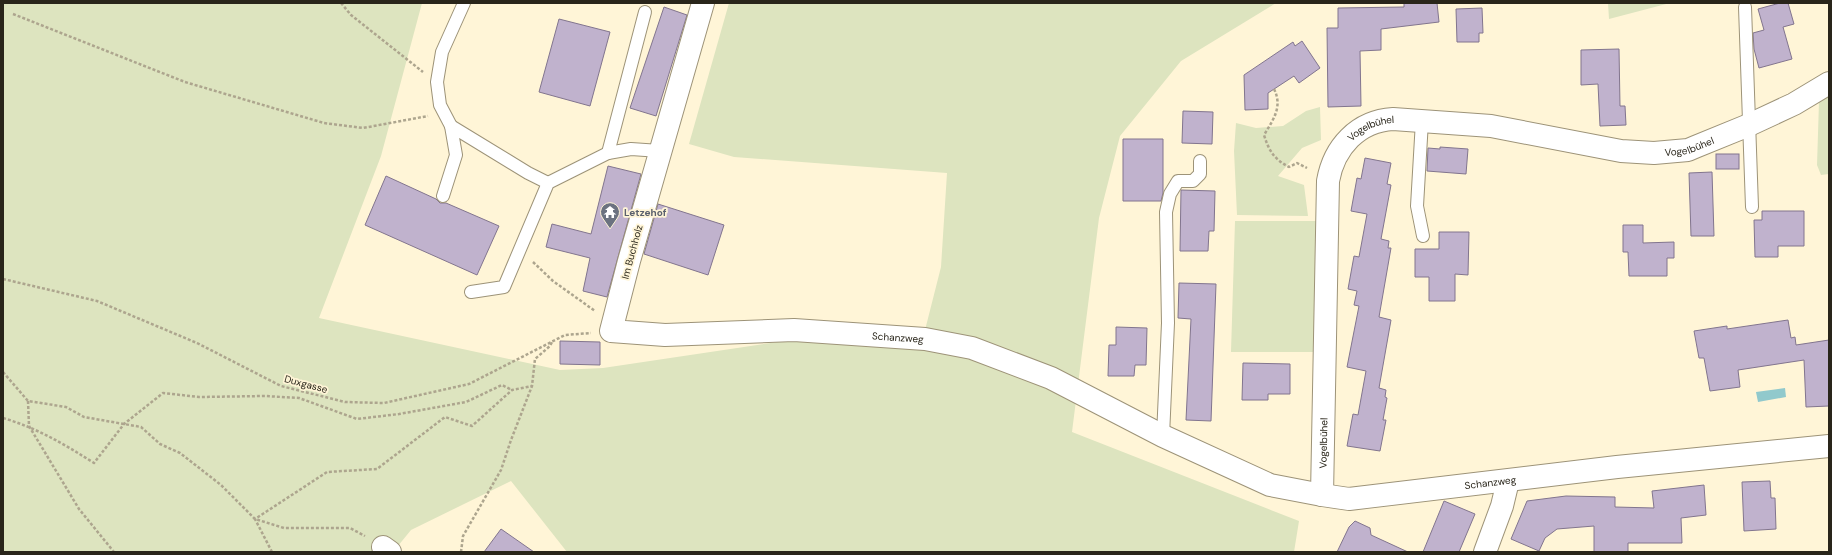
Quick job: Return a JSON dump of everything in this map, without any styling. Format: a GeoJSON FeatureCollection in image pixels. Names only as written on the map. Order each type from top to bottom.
{"type":"FeatureCollection","features":[{"type":"Feature","properties":{"kind":"street","name":"Im Buchholz"},"geometry":{"type":"LineString","coordinates":[[613,325],[629,260],[703,3]]}},
{"type":"Feature","properties":{"kind":"street","name":"Vogelbühel"},"geometry":{"type":"LineString","coordinates":[[1322,495],[1328,181],[1332,165],[1352,136],[1367,124],[1381,120],[1422,121],[1491,126],[1621,151],[1654,153],[1688,150],[1749,125],[1794,104],[1829,82]]}},
{"type":"Feature","properties":{"kind":"street","name":"Schanzweg"},"geometry":{"type":"LineString","coordinates":[[613,325],[665,335],[794,330],[925,340],[972,348],[1051,378],[1164,436],[1270,485],[1349,499],[1617,467],[1829,446]]}},
{"type":"Feature","properties":{"kind":"street"},"geometry":{"type":"LineString","coordinates":[[1485,552],[1502,506],[1508,481]]}},
{"type":"Feature","properties":{"kind":"lane"},"geometry":{"type":"LineString","coordinates":[[443,196],[456,155],[451,126],[440,105],[437,82],[442,52],[464,3]]}},
{"type":"Feature","properties":{"kind":"lane"},"geometry":{"type":"LineString","coordinates":[[1745,7],[1752,206]]}},
{"type":"Feature","properties":{"kind":"lane"},"geometry":{"type":"LineString","coordinates":[[608,153],[645,12]]}},
{"type":"Feature","properties":{"kind":"lane"},"geometry":{"type":"LineString","coordinates":[[1422,121],[1417,206],[1423,236]]}},
{"type":"Feature","properties":{"kind":"lane"},"geometry":{"type":"LineString","coordinates":[[451,126],[528,173],[548,182]]}},
{"type":"Feature","properties":{"kind":"lane"},"geometry":{"type":"LineString","coordinates":[[471,292],[504,287],[548,182],[608,153],[631,149],[660,151]]}},
{"type":"Feature","properties":{"kind":"lane"},"geometry":{"type":"LineString","coordinates":[[1164,436],[1168,323],[1166,212],[1170,194],[1178,181],[1193,181],[1200,174],[1200,161]]}},
{"type":"Feature","properties":{"kind":"path"},"geometry":{"type":"LineString","coordinates":[[341,3],[351,15],[437,82]]}},
{"type":"Feature","properties":{"kind":"path"},"geometry":{"type":"LineString","coordinates":[[13,14],[185,82],[324,123],[363,128],[432,115],[451,126]]}},
{"type":"Feature","properties":{"kind":"path"},"geometry":{"type":"LineString","coordinates":[[1274,89],[1277,96],[1278,106],[1274,120],[1264,135],[1267,145],[1272,155],[1289,167],[1297,163],[1307,168]]}},
{"type":"Feature","properties":{"kind":"path"},"geometry":{"type":"LineString","coordinates":[[524,239],[533,262],[553,281],[613,325]]}},
{"type":"Feature","properties":{"kind":"path","name":"Duxgasse"},"geometry":{"type":"LineString","coordinates":[[3,279],[97,301],[198,343],[280,386],[344,402],[384,403],[469,384],[565,335],[613,325]]}},
{"type":"Feature","properties":{"kind":"path"},"geometry":{"type":"LineString","coordinates":[[461,552],[463,536],[501,470],[532,386],[535,359],[550,346],[552,341]]}},
{"type":"Feature","properties":{"kind":"path"},"geometry":{"type":"LineString","coordinates":[[3,372],[28,400],[66,407],[84,417],[141,427],[160,444],[180,453],[221,485],[255,519],[272,552]]}},
{"type":"Feature","properties":{"kind":"path"},"geometry":{"type":"LineString","coordinates":[[3,418],[29,426],[62,443],[94,463],[124,424],[163,393],[199,397],[265,396],[299,398],[357,420],[466,402],[502,385],[512,390]]}},
{"type":"Feature","properties":{"kind":"path"},"geometry":{"type":"LineString","coordinates":[[255,519],[327,472],[377,469],[445,417],[472,426],[512,390],[532,386]]}},
{"type":"Feature","properties":{"kind":"path"},"geometry":{"type":"LineString","coordinates":[[28,400],[29,426],[79,509],[114,552]]}},
{"type":"Feature","properties":{"kind":"path"},"geometry":{"type":"LineString","coordinates":[[255,519],[284,528],[350,528],[387,549]]}},
{"type":"Feature","properties":{"kind":"green space"},"geometry":{"type":"Polygon","coordinates":[[[3,3],[422,3],[381,156],[319,318],[560,370],[603,368],[797,339],[923,338],[941,267],[947,173],[734,157],[689,144],[729,3],[1276,3],[1181,61],[1120,136],[1099,218],[1072,432],[1299,521],[1294,552],[567,552],[511,481],[411,530],[393,552],[3,552],[3,3]]]}},
{"type":"Feature","properties":{"kind":"green space"},"geometry":{"type":"Polygon","coordinates":[[[1608,3],[1670,3],[1609,19],[1608,3]]]}},
{"type":"Feature","properties":{"kind":"green space"},"geometry":{"type":"Polygon","coordinates":[[[1829,96],[1829,174],[1821,175],[1817,165],[1819,101],[1829,96]]]}},
{"type":"Feature","properties":{"kind":"green space"},"geometry":{"type":"Polygon","coordinates":[[[1320,107],[1321,140],[1302,148],[1278,176],[1304,185],[1308,216],[1237,215],[1234,151],[1236,123],[1256,128],[1283,126],[1306,111],[1320,107]]]}},
{"type":"Feature","properties":{"kind":"green space"},"geometry":{"type":"Polygon","coordinates":[[[1235,221],[1322,221],[1317,352],[1231,352],[1235,221]]]}},
{"type":"Feature","properties":{"kind":"water"},"geometry":{"type":"Polygon","coordinates":[[[1785,388],[1786,397],[1758,402],[1756,392],[1785,388]]]}},
{"type":"Feature","properties":{"kind":"building"},"geometry":{"type":"Polygon","coordinates":[[[1404,3],[1437,3],[1439,22],[1381,29],[1381,50],[1360,51],[1361,106],[1328,107],[1327,28],[1338,28],[1338,8],[1404,7],[1404,3]]]}},
{"type":"Feature","properties":{"kind":"building"},"geometry":{"type":"Polygon","coordinates":[[[1780,3],[1788,3],[1794,24],[1783,27],[1792,59],[1759,68],[1754,49],[1753,33],[1764,30],[1758,9],[1780,3]]]}},
{"type":"Feature","properties":{"kind":"building"},"geometry":{"type":"Polygon","coordinates":[[[664,7],[687,15],[656,116],[630,108],[664,7]]]}},
{"type":"Feature","properties":{"kind":"building"},"geometry":{"type":"Polygon","coordinates":[[[1482,8],[1483,33],[1479,33],[1479,42],[1457,42],[1456,9],[1482,8]]]}},
{"type":"Feature","properties":{"kind":"building"},"geometry":{"type":"Polygon","coordinates":[[[559,19],[610,32],[590,106],[539,92],[559,19]]]}},
{"type":"Feature","properties":{"kind":"building"},"geometry":{"type":"Polygon","coordinates":[[[1302,41],[1320,68],[1299,83],[1294,76],[1268,93],[1268,109],[1245,110],[1244,75],[1293,42],[1295,46],[1302,41]]]}},
{"type":"Feature","properties":{"kind":"building"},"geometry":{"type":"Polygon","coordinates":[[[1619,49],[1620,106],[1625,106],[1626,125],[1600,126],[1598,84],[1581,85],[1581,50],[1619,49]]]}},
{"type":"Feature","properties":{"kind":"building"},"geometry":{"type":"Polygon","coordinates":[[[1183,111],[1213,112],[1212,144],[1182,143],[1183,111]]]}},
{"type":"Feature","properties":{"kind":"building"},"geometry":{"type":"Polygon","coordinates":[[[1123,139],[1163,139],[1163,193],[1161,201],[1123,201],[1123,139]]]}},
{"type":"Feature","properties":{"kind":"building"},"geometry":{"type":"Polygon","coordinates":[[[1440,147],[1468,149],[1466,174],[1427,171],[1428,148],[1440,149],[1440,147]]]}},
{"type":"Feature","properties":{"kind":"building"},"geometry":{"type":"Polygon","coordinates":[[[1716,154],[1739,154],[1739,169],[1716,169],[1716,154]]]}},
{"type":"Feature","properties":{"kind":"building"},"geometry":{"type":"Polygon","coordinates":[[[1365,158],[1391,163],[1387,184],[1391,185],[1381,239],[1389,241],[1388,248],[1391,248],[1379,317],[1391,320],[1379,388],[1386,390],[1385,397],[1387,398],[1383,420],[1386,420],[1380,451],[1347,446],[1353,414],[1358,415],[1366,371],[1347,367],[1359,306],[1354,305],[1357,291],[1348,289],[1354,256],[1359,257],[1367,214],[1351,211],[1357,178],[1361,179],[1365,158]]]}},
{"type":"Feature","properties":{"kind":"building","name":"Letzehof"},"geometry":{"type":"Polygon","coordinates":[[[608,166],[641,174],[607,297],[583,291],[590,258],[546,247],[552,224],[591,234],[608,166]]]}},
{"type":"Feature","properties":{"kind":"building"},"geometry":{"type":"Polygon","coordinates":[[[1712,172],[1714,236],[1691,236],[1689,173],[1712,172]]]}},
{"type":"Feature","properties":{"kind":"building"},"geometry":{"type":"Polygon","coordinates":[[[386,176],[436,199],[440,203],[446,203],[499,226],[477,275],[365,225],[386,176]]]}},
{"type":"Feature","properties":{"kind":"building"},"geometry":{"type":"Polygon","coordinates":[[[1181,190],[1215,191],[1214,231],[1209,231],[1208,251],[1180,251],[1181,190]]]}},
{"type":"Feature","properties":{"kind":"building"},"geometry":{"type":"Polygon","coordinates":[[[658,204],[724,225],[708,275],[644,254],[658,204]]]}},
{"type":"Feature","properties":{"kind":"building"},"geometry":{"type":"Polygon","coordinates":[[[1762,211],[1804,211],[1804,246],[1778,246],[1778,257],[1755,257],[1754,220],[1762,220],[1762,211]]]}},
{"type":"Feature","properties":{"kind":"building"},"geometry":{"type":"Polygon","coordinates":[[[1623,225],[1643,225],[1643,243],[1674,242],[1674,258],[1667,258],[1667,276],[1629,276],[1628,252],[1623,252],[1623,225]]]}},
{"type":"Feature","properties":{"kind":"building"},"geometry":{"type":"Polygon","coordinates":[[[1439,232],[1469,232],[1468,275],[1455,274],[1455,301],[1429,301],[1429,277],[1415,277],[1415,249],[1439,249],[1439,232]]]}},
{"type":"Feature","properties":{"kind":"building"},"geometry":{"type":"Polygon","coordinates":[[[1179,283],[1216,284],[1211,421],[1186,420],[1191,319],[1178,318],[1179,283]]]}},
{"type":"Feature","properties":{"kind":"building"},"geometry":{"type":"Polygon","coordinates":[[[1788,320],[1791,338],[1795,337],[1796,345],[1829,340],[1829,406],[1806,407],[1804,360],[1738,370],[1740,387],[1710,391],[1704,358],[1699,358],[1694,331],[1727,326],[1727,329],[1788,320]]]}},
{"type":"Feature","properties":{"kind":"building"},"geometry":{"type":"Polygon","coordinates":[[[1116,327],[1147,328],[1146,365],[1135,365],[1134,376],[1108,376],[1109,345],[1116,345],[1116,327]]]}},
{"type":"Feature","properties":{"kind":"building"},"geometry":{"type":"Polygon","coordinates":[[[560,341],[600,342],[600,365],[560,364],[560,341]]]}},
{"type":"Feature","properties":{"kind":"building"},"geometry":{"type":"Polygon","coordinates":[[[1243,363],[1290,364],[1290,394],[1268,394],[1268,400],[1242,400],[1243,363]]]}},
{"type":"Feature","properties":{"kind":"building"},"geometry":{"type":"Polygon","coordinates":[[[1770,481],[1771,498],[1775,498],[1776,529],[1744,531],[1742,482],[1770,481]]]}},
{"type":"Feature","properties":{"kind":"building"},"geometry":{"type":"Polygon","coordinates":[[[1704,485],[1706,515],[1681,518],[1682,543],[1628,543],[1628,552],[1594,552],[1594,526],[1557,529],[1545,538],[1539,551],[1511,539],[1527,501],[1566,496],[1615,497],[1615,507],[1654,508],[1652,491],[1704,485]]]}},
{"type":"Feature","properties":{"kind":"building"},"geometry":{"type":"Polygon","coordinates":[[[1444,501],[1475,514],[1459,552],[1423,552],[1444,501]]]}},
{"type":"Feature","properties":{"kind":"building"},"geometry":{"type":"Polygon","coordinates":[[[1355,521],[1370,528],[1371,535],[1408,552],[1337,552],[1349,527],[1355,521]]]}},
{"type":"Feature","properties":{"kind":"building"},"geometry":{"type":"Polygon","coordinates":[[[501,529],[534,552],[484,552],[501,529]]]}},
{"type":"Feature","properties":{"kind":"place","name":"Letzehof"},"geometry":{"type":"Point","coordinates":[610,229]}}]}
